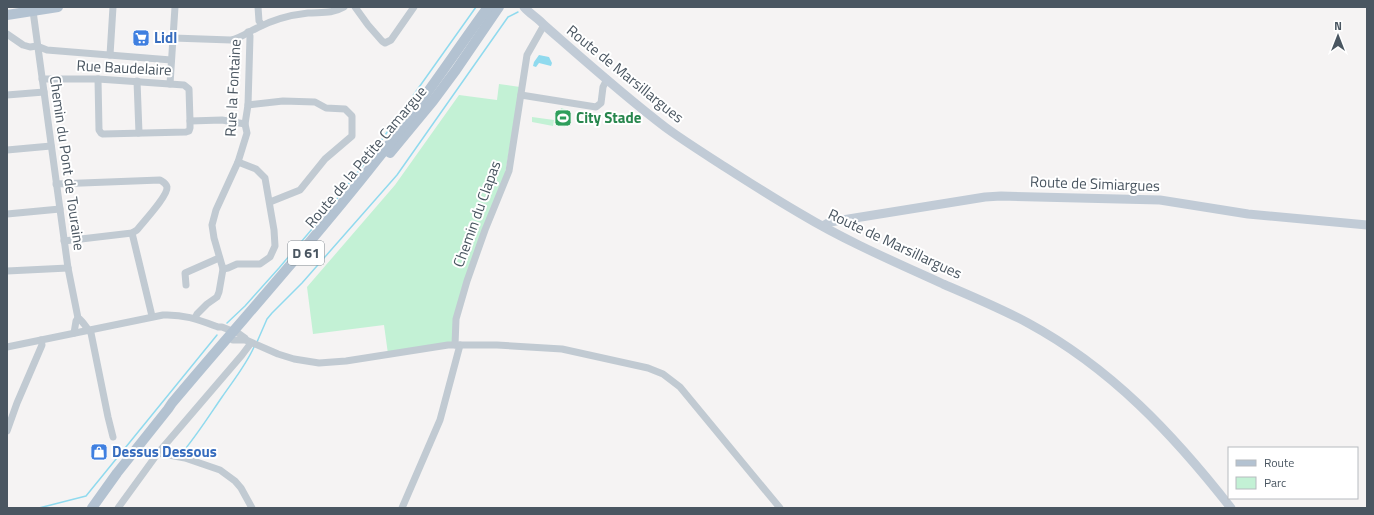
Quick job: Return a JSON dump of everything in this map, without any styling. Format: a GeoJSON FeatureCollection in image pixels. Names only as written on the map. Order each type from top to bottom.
{"type":"FeatureCollection","features":[{"type":"Feature","properties":{"kind":"main road"},"geometry":{"type":"LineString","coordinates":[[7,15],[29,9],[58,7]]}},
{"type":"Feature","properties":{"kind":"main road","name":"Route de la Petite Camargue"},"geometry":{"type":"LineString","coordinates":[[92,508],[168,409],[175,405],[378,159],[488,7]]}},
{"type":"Feature","properties":{"kind":"main road","name":"Route de la Petite Camargue"},"geometry":{"type":"LineString","coordinates":[[233,335],[331,224],[433,101],[499,7]]}},
{"type":"Feature","properties":{"kind":"main road","name":"Route de Marsillargues"},"geometry":{"type":"LineString","coordinates":[[524,7],[531,14],[533,11],[544,25],[649,114],[687,142],[775,199],[823,226],[888,259],[1006,311],[1057,340],[1089,362],[1133,398],[1166,430],[1197,465],[1231,508]]}},
{"type":"Feature","properties":{"kind":"main road","name":"Route de Simiargues"},"geometry":{"type":"LineString","coordinates":[[823,226],[830,222],[985,197],[1001,196],[1160,200],[1252,214],[1367,225]]}},
{"type":"Feature","properties":{"kind":"street"},"geometry":{"type":"LineString","coordinates":[[110,55],[113,7]]}},
{"type":"Feature","properties":{"kind":"street"},"geometry":{"type":"LineString","coordinates":[[170,84],[175,7]]}},
{"type":"Feature","properties":{"kind":"street"},"geometry":{"type":"LineString","coordinates":[[258,7],[259,21],[262,25]]}},
{"type":"Feature","properties":{"kind":"street"},"geometry":{"type":"LineString","coordinates":[[173,38],[231,40],[238,38],[262,25],[282,18],[307,13],[336,11],[344,7]]}},
{"type":"Feature","properties":{"kind":"street"},"geometry":{"type":"LineString","coordinates":[[355,7],[372,30],[382,42],[385,43],[391,40],[414,7]]}},
{"type":"Feature","properties":{"kind":"street","name":"Chemin du Pont de Touraine"},"geometry":{"type":"LineString","coordinates":[[29,9],[37,46],[68,268],[78,318],[74,333]]}},
{"type":"Feature","properties":{"kind":"street","name":"Chemin du Clapas"},"geometry":{"type":"LineString","coordinates":[[402,508],[440,420],[457,345],[456,319],[467,281],[485,230],[509,171],[526,55],[544,25]]}},
{"type":"Feature","properties":{"kind":"street","name":"Rue la Fontaine"},"geometry":{"type":"LineString","coordinates":[[195,318],[196,314],[206,304],[217,297],[220,292],[223,268],[219,258],[212,225],[216,210],[238,162],[247,133],[245,124],[248,105],[250,36],[248,32]]}},
{"type":"Feature","properties":{"kind":"street"},"geometry":{"type":"LineString","coordinates":[[7,34],[23,45],[30,47],[37,46],[47,50],[171,60]]}},
{"type":"Feature","properties":{"kind":"street","name":"Rue Baudelaire"},"geometry":{"type":"LineString","coordinates":[[42,79],[98,79],[184,85],[188,89],[190,121]]}},
{"type":"Feature","properties":{"kind":"street"},"geometry":{"type":"LineString","coordinates":[[98,79],[99,130],[103,134],[186,132],[189,131],[190,121],[222,120],[245,124]]}},
{"type":"Feature","properties":{"kind":"street"},"geometry":{"type":"LineString","coordinates":[[521,94],[596,107],[601,103],[603,87],[607,79]]}},
{"type":"Feature","properties":{"kind":"street"},"geometry":{"type":"LineString","coordinates":[[137,81],[139,133]]}},
{"type":"Feature","properties":{"kind":"street"},"geometry":{"type":"LineString","coordinates":[[7,95],[44,92]]}},
{"type":"Feature","properties":{"kind":"street"},"geometry":{"type":"LineString","coordinates":[[248,105],[283,101],[315,102],[326,108],[345,110],[350,113],[353,119],[352,136],[325,160],[300,190],[270,202]]}},
{"type":"Feature","properties":{"kind":"street"},"geometry":{"type":"LineString","coordinates":[[7,150],[51,146]]}},
{"type":"Feature","properties":{"kind":"street"},"geometry":{"type":"LineString","coordinates":[[223,268],[228,268],[237,264],[260,264],[270,257],[275,246],[270,202],[265,178],[256,169],[238,162]]}},
{"type":"Feature","properties":{"kind":"street"},"geometry":{"type":"LineString","coordinates":[[56,184],[160,180],[165,184],[167,189],[164,196],[137,230],[132,233],[64,241]]}},
{"type":"Feature","properties":{"kind":"street"},"geometry":{"type":"LineString","coordinates":[[7,214],[60,209]]}},
{"type":"Feature","properties":{"kind":"street"},"geometry":{"type":"LineString","coordinates":[[132,233],[152,316]]}},
{"type":"Feature","properties":{"kind":"street"},"geometry":{"type":"LineString","coordinates":[[186,285],[185,274],[219,258]]}},
{"type":"Feature","properties":{"kind":"street"},"geometry":{"type":"LineString","coordinates":[[7,271],[68,268]]}},
{"type":"Feature","properties":{"kind":"street"},"geometry":{"type":"LineString","coordinates":[[7,347],[152,316],[173,314],[195,318],[218,327],[222,327],[233,335],[278,354],[294,359],[319,363],[353,360],[457,345],[562,349],[648,368],[663,374],[680,387],[780,508]]}},
{"type":"Feature","properties":{"kind":"street","name":"Chemin du Pont de Touraine"},"geometry":{"type":"LineString","coordinates":[[78,318],[88,330]]}},
{"type":"Feature","properties":{"kind":"street"},"geometry":{"type":"LineString","coordinates":[[88,330],[91,333],[113,437]]}},
{"type":"Feature","properties":{"kind":"street"},"geometry":{"type":"LineString","coordinates":[[7,431],[17,403],[42,345],[41,340]]}},
{"type":"Feature","properties":{"kind":"street"},"geometry":{"type":"LineString","coordinates":[[119,506],[158,453],[242,356],[248,342]]}},
{"type":"Feature","properties":{"kind":"street"},"geometry":{"type":"LineString","coordinates":[[136,449],[185,458],[220,470],[235,481],[241,488],[252,508]]}},
{"type":"Feature","properties":{"kind":"green space"},"geometry":{"type":"Polygon","coordinates":[[[499,84],[520,87],[505,174],[480,236],[452,342],[388,354],[384,325],[313,334],[307,287],[395,185],[459,95],[497,100],[499,84]]]}},
{"type":"Feature","properties":{"kind":"green space","name":"City Stade"},"geometry":{"type":"Polygon","coordinates":[[[561,108],[570,111],[565,127],[558,126],[557,124],[561,108]]]}},
{"type":"Feature","properties":{"kind":"green space"},"geometry":{"type":"Polygon","coordinates":[[[532,117],[554,120],[553,126],[532,122],[532,117]]]}},
{"type":"Feature","properties":{"kind":"water"},"geometry":{"type":"Polygon","coordinates":[[[539,55],[549,57],[552,63],[551,66],[539,63],[536,67],[533,66],[539,55]]]}},
{"type":"Feature","properties":{"kind":"waterway"},"geometry":{"type":"LineString","coordinates":[[227,323],[245,306],[329,209],[368,159],[476,7]]}},
{"type":"Feature","properties":{"kind":"waterway"},"geometry":{"type":"LineString","coordinates":[[257,342],[267,319],[302,283],[397,175],[508,17],[518,12]]}},
{"type":"Feature","properties":{"kind":"waterway"},"geometry":{"type":"LineString","coordinates":[[39,508],[86,496],[217,335]]}},
{"type":"Feature","properties":{"kind":"waterway"},"geometry":{"type":"LineString","coordinates":[[182,453],[239,373],[254,347]]}},
{"type":"Feature","properties":{"kind":"place","name":"Lidl"},"geometry":{"type":"Point","coordinates":[141,38]}},
{"type":"Feature","properties":{"kind":"place","name":"City Stade"},"geometry":{"type":"Point","coordinates":[563,118]}},
{"type":"Feature","properties":{"kind":"place","name":"Dessus Dessous"},"geometry":{"type":"Point","coordinates":[99,452]}}]}
